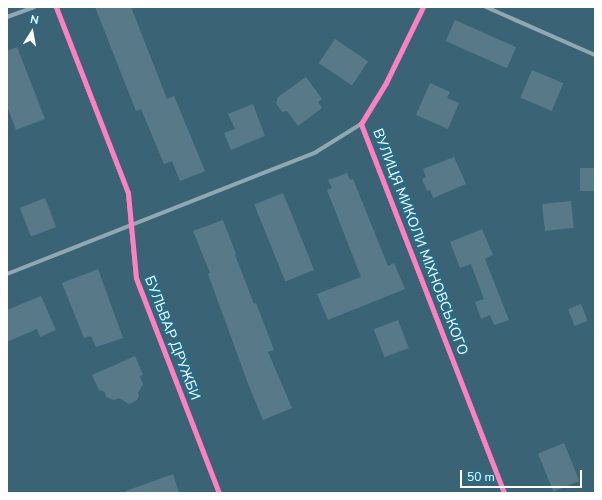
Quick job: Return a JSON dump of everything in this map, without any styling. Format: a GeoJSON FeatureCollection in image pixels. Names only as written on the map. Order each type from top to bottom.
{"type":"FeatureCollection","features":[{"type":"Feature","properties":{"kind":"street"},"geometry":{"type":"LineString","coordinates":[[7,17],[34,7]]}},
{"type":"Feature","properties":{"kind":"street","name":"БУЛЬВАР ДРУЖБИ"},"geometry":{"type":"LineString","coordinates":[[56,7],[128,193],[136,278],[219,493]]}},
{"type":"Feature","properties":{"kind":"street","name":"ВУЛИЦЯ МИКОЛИ МІХНОВСЬКОГО"},"geometry":{"type":"LineString","coordinates":[[423,7],[386,83],[361,124],[504,493]]}},
{"type":"Feature","properties":{"kind":"street"},"geometry":{"type":"LineString","coordinates":[[486,7],[595,55]]}},
{"type":"Feature","properties":{"kind":"street"},"geometry":{"type":"LineString","coordinates":[[7,274],[316,152],[361,124]]}},
{"type":"Feature","properties":{"kind":"building"},"geometry":{"type":"Polygon","coordinates":[[[95,7],[131,7],[167,99],[174,96],[205,171],[180,181],[172,161],[164,164],[141,109],[136,111],[95,7]]]}},
{"type":"Feature","properties":{"kind":"building"},"geometry":{"type":"Polygon","coordinates":[[[455,20],[516,47],[507,68],[446,41],[455,20]]]}},
{"type":"Feature","properties":{"kind":"building"},"geometry":{"type":"Polygon","coordinates":[[[335,39],[368,61],[352,85],[319,63],[335,39]]]}},
{"type":"Feature","properties":{"kind":"building"},"geometry":{"type":"Polygon","coordinates":[[[17,47],[45,119],[16,130],[7,106],[7,51],[17,47]]]}},
{"type":"Feature","properties":{"kind":"building"},"geometry":{"type":"Polygon","coordinates":[[[532,70],[563,83],[552,111],[520,98],[532,70]]]}},
{"type":"Feature","properties":{"kind":"building"},"geometry":{"type":"Polygon","coordinates":[[[306,77],[322,99],[318,102],[322,108],[298,126],[287,111],[282,112],[276,103],[278,97],[306,77]]]}},
{"type":"Feature","properties":{"kind":"building"},"geometry":{"type":"Polygon","coordinates":[[[430,83],[450,92],[447,98],[459,103],[448,129],[416,115],[430,83]]]}},
{"type":"Feature","properties":{"kind":"building"},"geometry":{"type":"Polygon","coordinates":[[[253,104],[265,136],[231,150],[224,133],[235,129],[228,114],[253,104]]]}},
{"type":"Feature","properties":{"kind":"building"},"geometry":{"type":"Polygon","coordinates":[[[454,157],[466,184],[433,198],[430,190],[427,191],[422,179],[426,177],[423,169],[454,157]]]}},
{"type":"Feature","properties":{"kind":"building"},"geometry":{"type":"Polygon","coordinates":[[[580,168],[595,168],[595,191],[580,191],[580,168]]]}},
{"type":"Feature","properties":{"kind":"building"},"geometry":{"type":"Polygon","coordinates":[[[347,173],[350,180],[353,179],[388,266],[394,263],[405,289],[328,320],[317,294],[361,277],[327,190],[332,188],[328,180],[347,173]]]}},
{"type":"Feature","properties":{"kind":"building"},"geometry":{"type":"Polygon","coordinates":[[[283,193],[314,270],[285,282],[254,205],[283,193]]]}},
{"type":"Feature","properties":{"kind":"building"},"geometry":{"type":"Polygon","coordinates":[[[45,198],[56,227],[31,237],[20,208],[45,198]]]}},
{"type":"Feature","properties":{"kind":"building"},"geometry":{"type":"Polygon","coordinates":[[[571,201],[574,228],[545,231],[542,204],[571,201]]]}},
{"type":"Feature","properties":{"kind":"building"},"geometry":{"type":"Polygon","coordinates":[[[223,220],[254,304],[256,303],[274,350],[268,352],[292,408],[263,420],[247,381],[208,274],[210,273],[193,231],[223,220]]]}},
{"type":"Feature","properties":{"kind":"building"},"geometry":{"type":"Polygon","coordinates":[[[482,229],[493,255],[485,259],[509,320],[494,325],[490,315],[481,319],[475,302],[484,299],[471,264],[460,268],[450,242],[482,229]]]}},
{"type":"Feature","properties":{"kind":"building"},"geometry":{"type":"Polygon","coordinates":[[[98,269],[123,338],[96,347],[91,336],[84,338],[62,283],[98,269]]]}},
{"type":"Feature","properties":{"kind":"building"},"geometry":{"type":"Polygon","coordinates":[[[41,296],[56,330],[40,337],[37,329],[7,342],[7,310],[41,296]]]}},
{"type":"Feature","properties":{"kind":"building"},"geometry":{"type":"Polygon","coordinates":[[[581,304],[588,321],[575,326],[568,309],[581,304]]]}},
{"type":"Feature","properties":{"kind":"building"},"geometry":{"type":"Polygon","coordinates":[[[398,320],[409,348],[384,357],[374,329],[398,320]]]}},
{"type":"Feature","properties":{"kind":"building"},"geometry":{"type":"Polygon","coordinates":[[[135,356],[143,375],[140,376],[143,384],[138,393],[139,395],[137,400],[129,404],[119,398],[114,400],[106,397],[105,392],[99,390],[92,375],[135,356]]]}},
{"type":"Feature","properties":{"kind":"building"},"geometry":{"type":"Polygon","coordinates":[[[564,443],[579,481],[553,492],[538,453],[564,443]]]}},
{"type":"Feature","properties":{"kind":"building"},"geometry":{"type":"Polygon","coordinates":[[[173,474],[179,493],[126,493],[126,491],[173,474]]]}},
{"type":"Feature","properties":{"kind":"cycle path"},"geometry":{"type":"LineString","coordinates":[[56,7],[128,193],[136,278],[219,493]]}},
{"type":"Feature","properties":{"kind":"cycle path"},"geometry":{"type":"LineString","coordinates":[[423,7],[386,83],[361,124],[504,493]]}}]}
